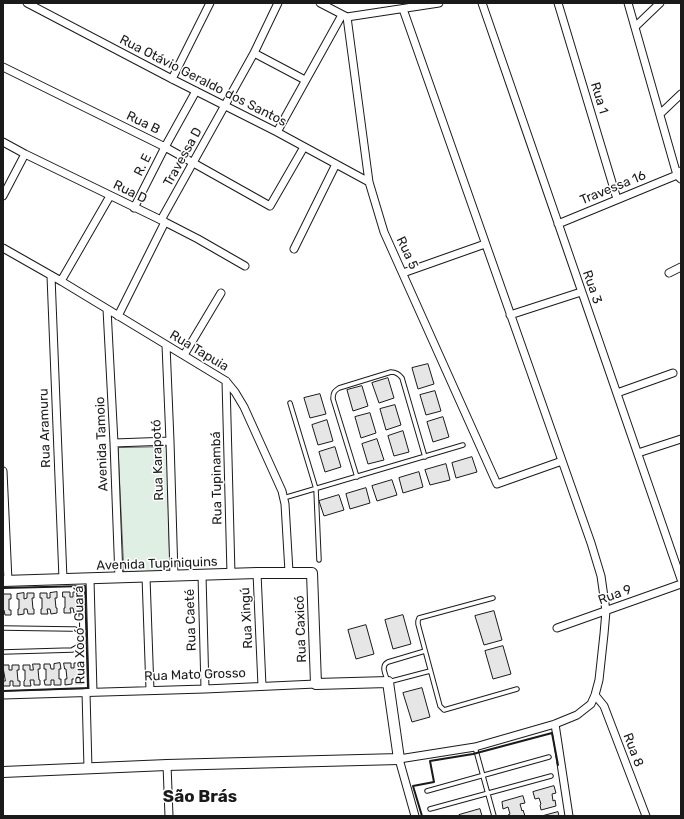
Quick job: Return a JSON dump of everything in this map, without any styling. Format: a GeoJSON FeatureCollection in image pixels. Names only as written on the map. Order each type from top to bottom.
{"type":"FeatureCollection","features":[{"type":"Feature","properties":{"kind":"street","name":"Rua Otávio Geraldo dos Santos"},"geometry":{"type":"LineString","coordinates":[[27,3],[277,132],[369,182]]}},
{"type":"Feature","properties":{"kind":"street"},"geometry":{"type":"LineString","coordinates":[[172,79],[210,3]]}},
{"type":"Feature","properties":{"kind":"street","name":"Travessa D"},"geometry":{"type":"LineString","coordinates":[[118,316],[163,221],[254,53],[278,3]]}},
{"type":"Feature","properties":{"kind":"street"},"geometry":{"type":"LineString","coordinates":[[320,3],[344,16],[439,3]]}},
{"type":"Feature","properties":{"kind":"street","name":"Rua 3"},"geometry":{"type":"LineString","coordinates":[[482,3],[681,579]]}},
{"type":"Feature","properties":{"kind":"street","name":"Rua 1"},"geometry":{"type":"LineString","coordinates":[[558,3],[617,199]]}},
{"type":"Feature","properties":{"kind":"street"},"geometry":{"type":"LineString","coordinates":[[628,3],[660,114],[680,175]]}},
{"type":"Feature","properties":{"kind":"street"},"geometry":{"type":"LineString","coordinates":[[635,27],[660,3]]}},
{"type":"Feature","properties":{"kind":"street"},"geometry":{"type":"LineString","coordinates":[[3,772],[167,765],[399,759],[476,747],[555,724],[577,715],[591,704],[595,694],[601,663],[606,611],[597,562],[403,9]]}},
{"type":"Feature","properties":{"kind":"street"},"geometry":{"type":"LineString","coordinates":[[277,132],[305,80],[344,16]]}},
{"type":"Feature","properties":{"kind":"street","name":"Rua 5"},"geometry":{"type":"LineString","coordinates":[[344,16],[369,182],[384,232],[497,484],[562,461]]}},
{"type":"Feature","properties":{"kind":"street"},"geometry":{"type":"LineString","coordinates":[[254,53],[305,80]]}},
{"type":"Feature","properties":{"kind":"street","name":"Rua B"},"geometry":{"type":"LineString","coordinates":[[3,67],[165,147],[270,206],[304,147]]}},
{"type":"Feature","properties":{"kind":"street","name":"R. E"},"geometry":{"type":"LineString","coordinates":[[134,208],[196,91]]}},
{"type":"Feature","properties":{"kind":"street"},"geometry":{"type":"LineString","coordinates":[[660,114],[681,94]]}},
{"type":"Feature","properties":{"kind":"street","name":"Rua D"},"geometry":{"type":"LineString","coordinates":[[3,142],[163,221],[245,266]]}},
{"type":"Feature","properties":{"kind":"street"},"geometry":{"type":"LineString","coordinates":[[3,196],[25,154]]}},
{"type":"Feature","properties":{"kind":"street"},"geometry":{"type":"LineString","coordinates":[[294,249],[336,164]]}},
{"type":"Feature","properties":{"kind":"street","name":"Travessa 16"},"geometry":{"type":"LineString","coordinates":[[558,224],[617,199],[680,175]]}},
{"type":"Feature","properties":{"kind":"street"},"geometry":{"type":"LineString","coordinates":[[61,281],[110,196]]}},
{"type":"Feature","properties":{"kind":"street"},"geometry":{"type":"LineString","coordinates":[[403,273],[485,244]]}},
{"type":"Feature","properties":{"kind":"street","name":"Rua Tapuia"},"geometry":{"type":"LineString","coordinates":[[3,248],[61,281],[226,381],[244,407],[285,498],[288,572]]}},
{"type":"Feature","properties":{"kind":"street"},"geometry":{"type":"LineString","coordinates":[[669,273],[681,267]]}},
{"type":"Feature","properties":{"kind":"street","name":"Rua Aramuru"},"geometry":{"type":"LineString","coordinates":[[51,276],[63,579]]}},
{"type":"Feature","properties":{"kind":"street"},"geometry":{"type":"LineString","coordinates":[[510,315],[581,292]]}},
{"type":"Feature","properties":{"kind":"street"},"geometry":{"type":"LineString","coordinates":[[184,355],[221,293]]}},
{"type":"Feature","properties":{"kind":"street","name":"Avenida Tamoio"},"geometry":{"type":"LineString","coordinates":[[107,309],[119,578]]}},
{"type":"Feature","properties":{"kind":"street","name":"Rua Karapotó"},"geometry":{"type":"LineString","coordinates":[[166,345],[174,575]]}},
{"type":"Feature","properties":{"kind":"street"},"geometry":{"type":"LineString","coordinates":[[617,393],[673,373]]}},
{"type":"Feature","properties":{"kind":"street","name":"Rua Tupinambá"},"geometry":{"type":"LineString","coordinates":[[226,381],[231,574]]}},
{"type":"Feature","properties":{"kind":"street"},"geometry":{"type":"LineString","coordinates":[[638,453],[681,439]]}},
{"type":"Feature","properties":{"kind":"street"},"geometry":{"type":"LineString","coordinates":[[114,443],[170,441]]}},
{"type":"Feature","properties":{"kind":"street"},"geometry":{"type":"LineString","coordinates":[[3,471],[6,581]]}},
{"type":"Feature","properties":{"kind":"street","name":"Avenida Tupiniquins"},"geometry":{"type":"LineString","coordinates":[[6,581],[288,572],[312,573]]}},
{"type":"Feature","properties":{"kind":"street","name":"Rua Xingú"},"geometry":{"type":"LineString","coordinates":[[257,573],[262,686]]}},
{"type":"Feature","properties":{"kind":"street","name":"Rua Caxicó"},"geometry":{"type":"LineString","coordinates":[[312,573],[316,684]]}},
{"type":"Feature","properties":{"kind":"street","name":"Rua Caeté"},"geometry":{"type":"LineString","coordinates":[[202,575],[206,689]]}},
{"type":"Feature","properties":{"kind":"street"},"geometry":{"type":"LineString","coordinates":[[146,577],[150,690]]}},
{"type":"Feature","properties":{"kind":"street","name":"Rua Xocó-Guará"},"geometry":{"type":"LineString","coordinates":[[88,769],[90,579]]}},
{"type":"Feature","properties":{"kind":"street","name":"Rua 9"},"geometry":{"type":"LineString","coordinates":[[557,628],[681,584]]}},
{"type":"Feature","properties":{"kind":"street"},"geometry":{"type":"LineString","coordinates":[[388,682],[399,759],[415,816]]}},
{"type":"Feature","properties":{"kind":"street","name":"Rua Mato Grosso"},"geometry":{"type":"LineString","coordinates":[[3,695],[388,682]]}},
{"type":"Feature","properties":{"kind":"street","name":"Rua 8"},"geometry":{"type":"LineString","coordinates":[[595,694],[604,706],[646,816]]}},
{"type":"Feature","properties":{"kind":"street"},"geometry":{"type":"LineString","coordinates":[[555,724],[569,816]]}},
{"type":"Feature","properties":{"kind":"street"},"geometry":{"type":"LineString","coordinates":[[167,765],[169,816]]}},
{"type":"Feature","properties":{"kind":"lane"},"geometry":{"type":"LineString","coordinates":[[357,477],[333,399],[335,390],[339,388],[391,372],[396,372],[399,374],[402,378],[425,456]]}},
{"type":"Feature","properties":{"kind":"lane"},"geometry":{"type":"LineString","coordinates":[[290,403],[316,489],[319,560]]}},
{"type":"Feature","properties":{"kind":"lane"},"geometry":{"type":"LineString","coordinates":[[285,498],[463,445]]}},
{"type":"Feature","properties":{"kind":"lane"},"geometry":{"type":"LineString","coordinates":[[493,598],[419,618],[418,624],[430,671],[440,706],[444,710],[517,689]]}},
{"type":"Feature","properties":{"kind":"lane"},"geometry":{"type":"LineString","coordinates":[[3,628],[71,629],[79,632],[81,640],[79,646],[72,650],[3,652]]}},
{"type":"Feature","properties":{"kind":"lane"},"geometry":{"type":"LineString","coordinates":[[425,651],[388,662],[383,667],[388,682],[430,671]]}},
{"type":"Feature","properties":{"kind":"lane"},"geometry":{"type":"LineString","coordinates":[[476,747],[494,816]]}},
{"type":"Feature","properties":{"kind":"lane"},"geometry":{"type":"LineString","coordinates":[[426,791],[549,757]]}},
{"type":"Feature","properties":{"kind":"lane"},"geometry":{"type":"LineString","coordinates":[[430,809],[551,776]]}},
{"type":"Feature","properties":{"kind":"green space"},"geometry":{"type":"Polygon","coordinates":[[[167,447],[170,572],[124,574],[118,448],[167,447]]]}},
{"type":"Feature","properties":{"kind":"building"},"geometry":{"type":"Polygon","coordinates":[[[428,364],[434,384],[418,389],[412,368],[428,364]]]}},
{"type":"Feature","properties":{"kind":"building"},"geometry":{"type":"Polygon","coordinates":[[[388,378],[394,398],[379,403],[372,383],[388,378]]]}},
{"type":"Feature","properties":{"kind":"building"},"geometry":{"type":"Polygon","coordinates":[[[362,386],[368,406],[353,411],[347,390],[362,386]]]}},
{"type":"Feature","properties":{"kind":"building"},"geometry":{"type":"Polygon","coordinates":[[[435,391],[441,411],[426,415],[420,395],[435,391]]]}},
{"type":"Feature","properties":{"kind":"building"},"geometry":{"type":"Polygon","coordinates":[[[320,394],[326,414],[310,418],[304,398],[320,394]]]}},
{"type":"Feature","properties":{"kind":"building"},"geometry":{"type":"Polygon","coordinates":[[[395,405],[401,425],[386,430],[380,409],[395,405]]]}},
{"type":"Feature","properties":{"kind":"building"},"geometry":{"type":"Polygon","coordinates":[[[370,413],[376,433],[361,438],[355,417],[370,413]]]}},
{"type":"Feature","properties":{"kind":"building"},"geometry":{"type":"Polygon","coordinates":[[[443,417],[449,437],[433,442],[427,422],[443,417]]]}},
{"type":"Feature","properties":{"kind":"building"},"geometry":{"type":"Polygon","coordinates":[[[327,420],[333,441],[318,445],[312,425],[327,420]]]}},
{"type":"Feature","properties":{"kind":"building"},"geometry":{"type":"Polygon","coordinates":[[[403,431],[409,452],[394,456],[388,436],[403,431]]]}},
{"type":"Feature","properties":{"kind":"building"},"geometry":{"type":"Polygon","coordinates":[[[377,439],[384,460],[368,464],[362,444],[377,439]]]}},
{"type":"Feature","properties":{"kind":"building"},"geometry":{"type":"Polygon","coordinates":[[[335,447],[341,467],[325,472],[319,452],[335,447]]]}},
{"type":"Feature","properties":{"kind":"building"},"geometry":{"type":"Polygon","coordinates":[[[472,457],[477,472],[456,478],[452,463],[472,457]]]}},
{"type":"Feature","properties":{"kind":"building"},"geometry":{"type":"Polygon","coordinates":[[[446,464],[450,480],[430,485],[425,470],[446,464]]]}},
{"type":"Feature","properties":{"kind":"building"},"geometry":{"type":"Polygon","coordinates":[[[419,472],[423,487],[403,493],[399,478],[419,472]]]}},
{"type":"Feature","properties":{"kind":"building"},"geometry":{"type":"Polygon","coordinates":[[[392,480],[397,495],[377,501],[372,486],[392,480]]]}},
{"type":"Feature","properties":{"kind":"building"},"geometry":{"type":"Polygon","coordinates":[[[366,488],[370,503],[350,509],[346,494],[366,488]]]}},
{"type":"Feature","properties":{"kind":"building"},"geometry":{"type":"Polygon","coordinates":[[[339,495],[344,510],[324,516],[319,501],[339,495]]]}},
{"type":"Feature","properties":{"kind":"building"},"geometry":{"type":"Polygon","coordinates":[[[57,592],[57,598],[55,598],[57,613],[51,614],[50,609],[47,609],[48,614],[41,614],[42,598],[40,598],[40,593],[47,593],[47,598],[50,598],[50,593],[57,592]]]}},
{"type":"Feature","properties":{"kind":"building"},"geometry":{"type":"Polygon","coordinates":[[[63,592],[70,592],[70,597],[73,597],[73,592],[80,592],[80,597],[78,597],[80,613],[74,613],[73,608],[70,608],[71,613],[64,613],[65,597],[63,597],[63,592]]]}},
{"type":"Feature","properties":{"kind":"building"},"geometry":{"type":"Polygon","coordinates":[[[24,593],[24,599],[27,598],[27,593],[34,593],[34,598],[32,598],[34,614],[28,614],[27,609],[24,609],[24,614],[18,615],[19,599],[17,599],[17,594],[24,593]]]}},
{"type":"Feature","properties":{"kind":"building"},"geometry":{"type":"Polygon","coordinates":[[[4,594],[11,594],[11,599],[9,599],[9,610],[11,610],[11,615],[5,615],[3,610],[4,594]]]}},
{"type":"Feature","properties":{"kind":"building"},"geometry":{"type":"Polygon","coordinates":[[[494,611],[502,640],[484,645],[475,616],[494,611]]]}},
{"type":"Feature","properties":{"kind":"building"},"geometry":{"type":"Polygon","coordinates":[[[403,615],[411,644],[393,649],[385,620],[403,615]]]}},
{"type":"Feature","properties":{"kind":"building"},"geometry":{"type":"Polygon","coordinates":[[[366,625],[374,654],[356,659],[348,630],[366,625]]]}},
{"type":"Feature","properties":{"kind":"building"},"geometry":{"type":"Polygon","coordinates":[[[503,646],[511,674],[493,679],[485,651],[503,646]]]}},
{"type":"Feature","properties":{"kind":"building"},"geometry":{"type":"Polygon","coordinates":[[[60,663],[61,669],[59,669],[59,679],[61,679],[61,685],[54,685],[54,680],[51,680],[51,685],[45,685],[44,680],[46,680],[46,669],[44,669],[44,664],[50,664],[51,669],[54,669],[54,664],[60,663]]]}},
{"type":"Feature","properties":{"kind":"building"},"geometry":{"type":"Polygon","coordinates":[[[64,663],[71,663],[71,668],[74,668],[74,663],[81,663],[80,679],[82,679],[82,684],[75,684],[75,679],[72,679],[72,684],[65,685],[65,679],[67,679],[64,663]]]}},
{"type":"Feature","properties":{"kind":"building"},"geometry":{"type":"Polygon","coordinates":[[[33,664],[40,664],[40,669],[38,669],[40,685],[34,685],[34,680],[30,680],[31,686],[24,686],[25,670],[23,670],[23,665],[30,665],[30,670],[33,670],[33,664]]]}},
{"type":"Feature","properties":{"kind":"building"},"geometry":{"type":"Polygon","coordinates":[[[3,665],[9,665],[9,670],[12,670],[12,665],[19,665],[19,670],[17,670],[20,686],[13,686],[13,681],[10,681],[10,686],[3,686],[3,681],[5,681],[3,665]]]}},
{"type":"Feature","properties":{"kind":"building"},"geometry":{"type":"Polygon","coordinates":[[[422,688],[430,717],[412,722],[403,693],[422,688]]]}},
{"type":"Feature","properties":{"kind":"building"},"geometry":{"type":"Polygon","coordinates":[[[554,786],[556,793],[552,794],[553,801],[555,800],[556,806],[541,810],[539,798],[535,799],[533,792],[554,786]]]}},
{"type":"Feature","properties":{"kind":"building"},"geometry":{"type":"Polygon","coordinates":[[[523,796],[525,803],[520,804],[525,816],[509,816],[508,815],[510,814],[508,807],[503,809],[502,802],[523,796]]]}},
{"type":"Feature","properties":{"kind":"building"},"geometry":{"type":"Polygon","coordinates":[[[480,809],[482,816],[459,816],[459,815],[480,809]]]}},
{"type":"Feature","properties":{"kind":"building"},"geometry":{"type":"Polygon","coordinates":[[[558,812],[559,816],[542,816],[558,812]]]}},
{"type":"Feature","properties":{"kind":"wall"},"geometry":{"type":"LineString","coordinates":[[3,588],[85,586],[88,688],[3,691]]}},
{"type":"Feature","properties":{"kind":"wall"},"geometry":{"type":"LineString","coordinates":[[422,816],[413,786],[434,782],[430,761],[473,754],[552,733],[558,765]]}},
{"type":"Feature","properties":{"kind":"district","name":"São Brás"},"geometry":{"type":"Point","coordinates":[200,797]}}]}
